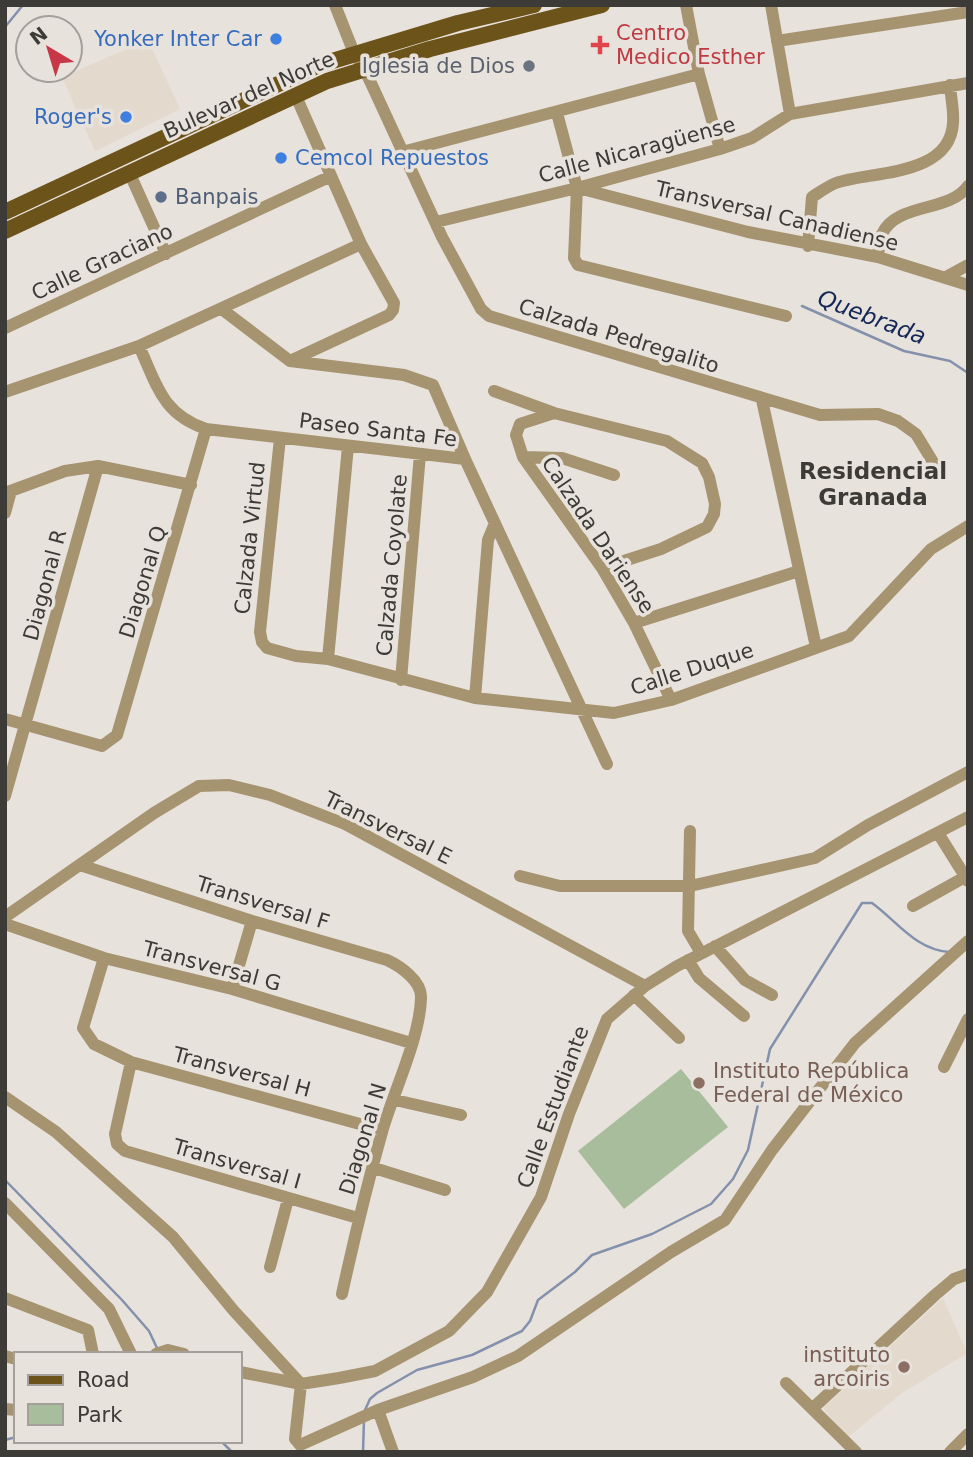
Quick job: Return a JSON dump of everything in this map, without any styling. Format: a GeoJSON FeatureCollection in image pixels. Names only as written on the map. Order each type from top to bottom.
{"type":"FeatureCollection","features":[{"type":"Feature","properties":{"kind":"main road","name":"Bulevar del Norte"},"geometry":{"type":"LineString","coordinates":[[5,212],[290,78],[354,53],[458,23],[534,5]]}},
{"type":"Feature","properties":{"kind":"main road","name":"Bulevar del Norte"},"geometry":{"type":"LineString","coordinates":[[5,231],[295,94],[364,68],[602,5]]}},
{"type":"Feature","properties":{"kind":"street","name":"Calzada Pedregalito"},"geometry":{"type":"LineString","coordinates":[[335,5],[354,53],[364,68],[436,222],[481,309],[489,317],[820,415],[878,414],[898,421],[916,434],[936,467]]}},
{"type":"Feature","properties":{"kind":"street"},"geometry":{"type":"LineString","coordinates":[[686,5],[699,74],[720,149]]}},
{"type":"Feature","properties":{"kind":"street"},"geometry":{"type":"LineString","coordinates":[[771,5],[790,114]]}},
{"type":"Feature","properties":{"kind":"street"},"geometry":{"type":"LineString","coordinates":[[777,41],[968,12]]}},
{"type":"Feature","properties":{"kind":"street"},"geometry":{"type":"LineString","coordinates":[[402,152],[699,74]]}},
{"type":"Feature","properties":{"kind":"street","name":"Calle Nicaragüense"},"geometry":{"type":"LineString","coordinates":[[436,222],[577,188],[720,149],[752,138],[790,114],[968,83]]}},
{"type":"Feature","properties":{"kind":"street"},"geometry":{"type":"LineString","coordinates":[[808,246],[813,197],[835,183],[912,168],[927,159],[949,139],[953,124],[950,85]]}},
{"type":"Feature","properties":{"kind":"street"},"geometry":{"type":"LineString","coordinates":[[290,361],[389,315],[394,303],[361,244],[329,177],[295,94]]}},
{"type":"Feature","properties":{"kind":"street"},"geometry":{"type":"LineString","coordinates":[[557,113],[577,188],[574,258],[578,265],[786,316]]}},
{"type":"Feature","properties":{"kind":"street"},"geometry":{"type":"LineString","coordinates":[[129,172],[166,254]]}},
{"type":"Feature","properties":{"kind":"street","name":"Calle Graciano"},"geometry":{"type":"LineString","coordinates":[[5,328],[329,177]]}},
{"type":"Feature","properties":{"kind":"street"},"geometry":{"type":"LineString","coordinates":[[878,257],[882,234],[895,219],[950,199],[968,186]]}},
{"type":"Feature","properties":{"kind":"street","name":"Transversal Canadiense"},"geometry":{"type":"LineString","coordinates":[[577,188],[808,246],[878,257],[968,285]]}},
{"type":"Feature","properties":{"kind":"street"},"geometry":{"type":"LineString","coordinates":[[5,393],[139,346],[223,310],[361,244]]}},
{"type":"Feature","properties":{"kind":"street"},"geometry":{"type":"LineString","coordinates":[[946,277],[968,264]]}},
{"type":"Feature","properties":{"kind":"street"},"geometry":{"type":"LineString","coordinates":[[223,310],[290,361],[308,366],[404,375],[433,386],[465,459]]}},
{"type":"Feature","properties":{"kind":"street","name":"Paseo Santa Fe"},"geometry":{"type":"LineString","coordinates":[[139,346],[172,411],[189,423],[206,429],[465,459],[584,709],[607,764]]}},
{"type":"Feature","properties":{"kind":"street"},"geometry":{"type":"LineString","coordinates":[[494,391],[554,413],[667,441],[702,463],[709,477],[715,504],[714,514],[707,527],[661,549],[602,568]]}},
{"type":"Feature","properties":{"kind":"street"},"geometry":{"type":"LineString","coordinates":[[762,400],[816,647]]}},
{"type":"Feature","properties":{"kind":"street","name":"Calzada Dariense"},"geometry":{"type":"LineString","coordinates":[[554,413],[520,424],[516,435],[523,457],[602,568],[634,623],[671,700]]}},
{"type":"Feature","properties":{"kind":"street","name":"Diagonal Q"},"geometry":{"type":"LineString","coordinates":[[27,725],[102,746],[117,735],[206,429]]}},
{"type":"Feature","properties":{"kind":"street","name":"Calzada Virtud"},"geometry":{"type":"LineString","coordinates":[[261,642],[280,438]]}},
{"type":"Feature","properties":{"kind":"street"},"geometry":{"type":"LineString","coordinates":[[328,659],[348,446]]}},
{"type":"Feature","properties":{"kind":"street","name":"Calzada Coyolate"},"geometry":{"type":"LineString","coordinates":[[401,680],[420,454]]}},
{"type":"Feature","properties":{"kind":"street"},"geometry":{"type":"LineString","coordinates":[[523,457],[562,458],[614,475]]}},
{"type":"Feature","properties":{"kind":"street"},"geometry":{"type":"LineString","coordinates":[[5,513],[8,492],[65,471],[98,466],[191,485]]}},
{"type":"Feature","properties":{"kind":"street","name":"Diagonal R"},"geometry":{"type":"LineString","coordinates":[[5,796],[98,466]]}},
{"type":"Feature","properties":{"kind":"street"},"geometry":{"type":"LineString","coordinates":[[475,698],[488,540],[495,523]]}},
{"type":"Feature","properties":{"kind":"street","name":"Calle Duque"},"geometry":{"type":"LineString","coordinates":[[261,642],[267,648],[296,656],[328,659],[475,698],[614,713],[671,700],[849,636],[931,549],[968,526]]}},
{"type":"Feature","properties":{"kind":"street"},"geometry":{"type":"LineString","coordinates":[[634,623],[799,571]]}},
{"type":"Feature","properties":{"kind":"street"},"geometry":{"type":"LineString","coordinates":[[5,719],[27,725]]}},
{"type":"Feature","properties":{"kind":"street"},"geometry":{"type":"LineString","coordinates":[[520,876],[560,886],[690,886],[816,859],[868,825],[968,772]]}},
{"type":"Feature","properties":{"kind":"street","name":"Transversal E"},"geometry":{"type":"LineString","coordinates":[[5,917],[153,813],[199,786],[229,785],[270,795],[345,824],[645,986]]}},
{"type":"Feature","properties":{"kind":"street","name":"Calle Estudiante"},"geometry":{"type":"LineString","coordinates":[[242,1372],[300,1384],[375,1371],[449,1331],[487,1292],[541,1198],[569,1114],[607,1018],[645,986],[688,960],[968,817]]}},
{"type":"Feature","properties":{"kind":"street"},"geometry":{"type":"LineString","coordinates":[[690,831],[688,931],[702,953]]}},
{"type":"Feature","properties":{"kind":"street"},"geometry":{"type":"LineString","coordinates":[[913,906],[967,879],[938,833]]}},
{"type":"Feature","properties":{"kind":"street","name":"Transversal F"},"geometry":{"type":"LineString","coordinates":[[80,865],[252,921],[387,960],[410,976],[422,996]]}},
{"type":"Feature","properties":{"kind":"street"},"geometry":{"type":"LineString","coordinates":[[232,989],[252,921]]}},
{"type":"Feature","properties":{"kind":"street","name":"Transversal G"},"geometry":{"type":"LineString","coordinates":[[5,924],[104,958],[232,989],[411,1043]]}},
{"type":"Feature","properties":{"kind":"street"},"geometry":{"type":"LineString","coordinates":[[5,1097],[57,1132],[173,1237],[234,1311],[300,1384],[295,1439],[298,1445],[373,1413],[473,1377],[518,1356],[671,1252],[725,1220],[772,1150],[855,1043],[967,942]]}},
{"type":"Feature","properties":{"kind":"street"},"geometry":{"type":"LineString","coordinates":[[715,946],[745,980],[772,995]]}},
{"type":"Feature","properties":{"kind":"street","name":"Transversal H"},"geometry":{"type":"LineString","coordinates":[[104,958],[83,1028],[94,1044],[131,1062],[383,1130]]}},
{"type":"Feature","properties":{"kind":"street"},"geometry":{"type":"LineString","coordinates":[[688,960],[699,978],[744,1016]]}},
{"type":"Feature","properties":{"kind":"street"},"geometry":{"type":"LineString","coordinates":[[634,995],[679,1038]]}},
{"type":"Feature","properties":{"kind":"street","name":"Diagonal N"},"geometry":{"type":"LineString","coordinates":[[342,1294],[358,1217],[383,1130],[395,1100],[422,996]]}},
{"type":"Feature","properties":{"kind":"street"},"geometry":{"type":"LineString","coordinates":[[944,1067],[968,1019]]}},
{"type":"Feature","properties":{"kind":"street","name":"Transversal I"},"geometry":{"type":"LineString","coordinates":[[131,1062],[115,1134],[117,1144],[125,1151],[358,1217]]}},
{"type":"Feature","properties":{"kind":"street"},"geometry":{"type":"LineString","coordinates":[[395,1100],[461,1115]]}},
{"type":"Feature","properties":{"kind":"street"},"geometry":{"type":"LineString","coordinates":[[374,1168],[445,1190]]}},
{"type":"Feature","properties":{"kind":"street"},"geometry":{"type":"LineString","coordinates":[[271,1267],[288,1199]]}},
{"type":"Feature","properties":{"kind":"street"},"geometry":{"type":"LineString","coordinates":[[5,1203],[108,1309],[130,1352]]}},
{"type":"Feature","properties":{"kind":"street"},"geometry":{"type":"LineString","coordinates":[[813,1408],[935,1295],[954,1279],[968,1274]]}},
{"type":"Feature","properties":{"kind":"street"},"geometry":{"type":"LineString","coordinates":[[5,1298],[88,1330],[93,1352]]}},
{"type":"Feature","properties":{"kind":"street"},"geometry":{"type":"LineString","coordinates":[[786,1383],[856,1452]]}},
{"type":"Feature","properties":{"kind":"street"},"geometry":{"type":"LineString","coordinates":[[373,1413],[393,1452]]}},
{"type":"Feature","properties":{"kind":"street"},"geometry":{"type":"LineString","coordinates":[[950,1452],[968,1434]]}},
{"type":"Feature","properties":{"kind":"shaded area"},"geometry":{"type":"Polygon","coordinates":[[[148,40],[180,109],[95,151],[65,84],[84,84],[84,68],[148,40]]]}},
{"type":"Feature","properties":{"kind":"shaded area","name":"instituto arcoiris"},"geometry":{"type":"Polygon","coordinates":[[[943,1298],[967,1353],[902,1393],[848,1437],[823,1408],[943,1298]]]}},
{"type":"Feature","properties":{"kind":"green space"},"geometry":{"type":"Polygon","coordinates":[[[681,1069],[728,1127],[624,1209],[578,1151],[681,1069]]]}},
{"type":"Feature","properties":{"kind":"waterway","name":"Quebrada"},"geometry":{"type":"LineString","coordinates":[[5,27],[23,5]]}},
{"type":"Feature","properties":{"kind":"waterway","name":"Quebrada"},"geometry":{"type":"LineString","coordinates":[[802,306],[904,351],[950,361],[968,373]]}},
{"type":"Feature","properties":{"kind":"waterway"},"geometry":{"type":"LineString","coordinates":[[365,1410],[370,1399],[377,1393],[417,1370],[472,1355],[522,1331],[530,1321],[538,1300],[575,1272],[592,1255],[652,1234],[711,1204],[733,1179],[748,1150],[770,1049],[862,903],[872,903],[926,946],[949,952]]}},
{"type":"Feature","properties":{"kind":"waterway"},"geometry":{"type":"LineString","coordinates":[[5,1180],[122,1300],[149,1331],[157,1348]]}},
{"type":"Feature","properties":{"kind":"waterway"},"geometry":{"type":"LineString","coordinates":[[363,1452],[364,1420]]}},
{"type":"Feature","properties":{"kind":"waterway"},"geometry":{"type":"LineString","coordinates":[[5,1440],[14,1438]]}},
{"type":"Feature","properties":{"kind":"waterway"},"geometry":{"type":"LineString","coordinates":[[223,1443],[232,1452]]}},
{"type":"Feature","properties":{"kind":"place","name":"Yonker Inter Car"},"geometry":{"type":"Point","coordinates":[276,39]}},
{"type":"Feature","properties":{"kind":"place","name":"Centro Medico Esther"},"geometry":{"type":"Point","coordinates":[600,45]}},
{"type":"Feature","properties":{"kind":"place","name":"Iglesia de Dios"},"geometry":{"type":"Point","coordinates":[529,66]}},
{"type":"Feature","properties":{"kind":"place","name":"Roger's"},"geometry":{"type":"Point","coordinates":[126,117]}},
{"type":"Feature","properties":{"kind":"place","name":"Cemcol Repuestos"},"geometry":{"type":"Point","coordinates":[281,158]}},
{"type":"Feature","properties":{"kind":"place","name":"Banpais"},"geometry":{"type":"Point","coordinates":[161,197]}},
{"type":"Feature","properties":{"kind":"place","name":"Instituto República Federal de México"},"geometry":{"type":"Point","coordinates":[699,1083]}},
{"type":"Feature","properties":{"kind":"place","name":"instituto arcoiris"},"geometry":{"type":"Point","coordinates":[904,1367]}},
{"type":"Feature","properties":{"kind":"district","name":"Residencial Granada"},"geometry":{"type":"Point","coordinates":[873,484]}}]}
